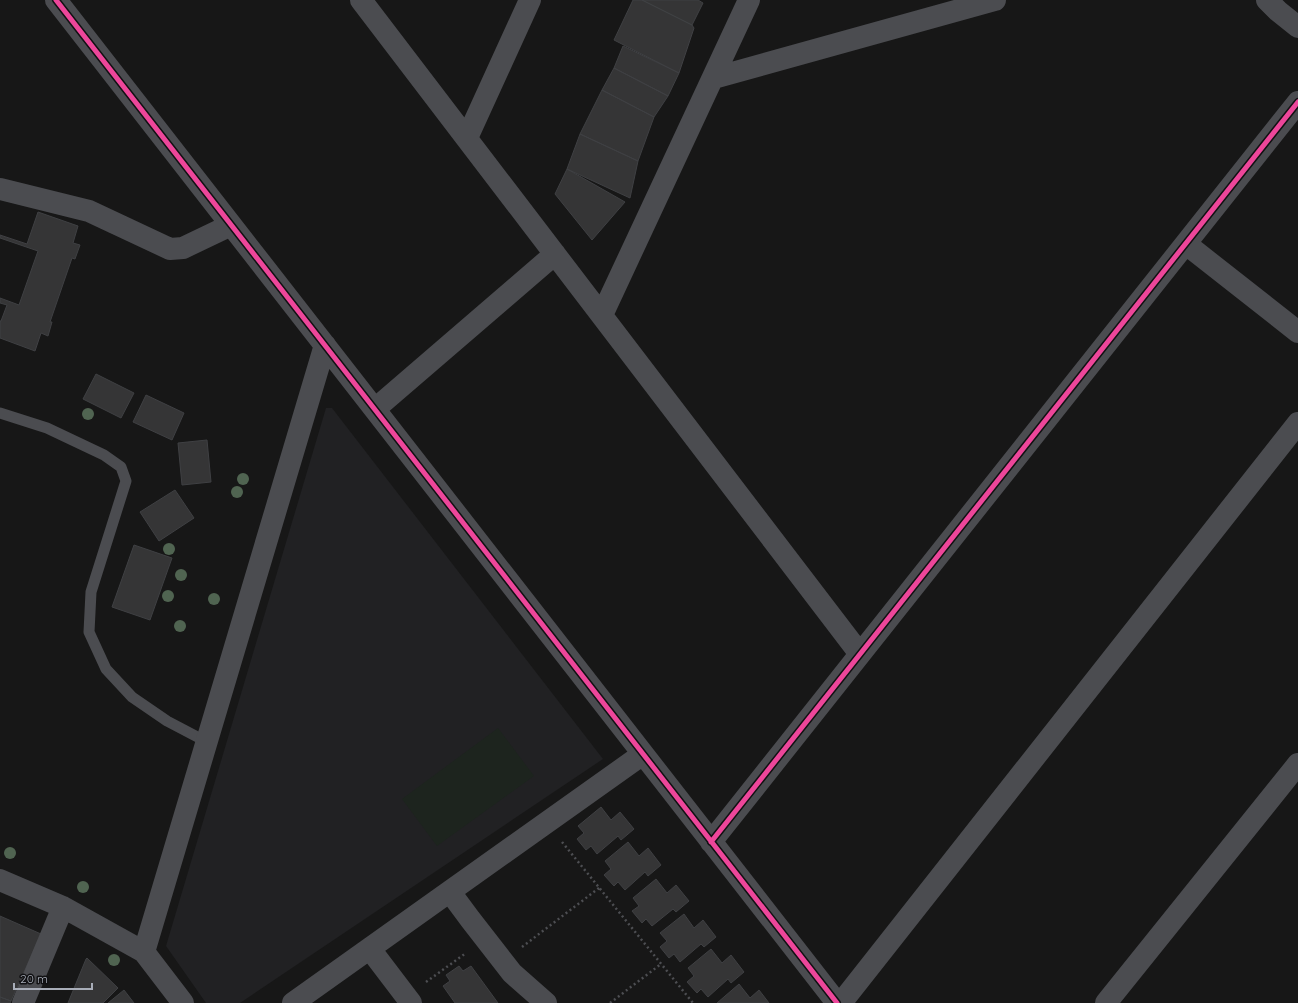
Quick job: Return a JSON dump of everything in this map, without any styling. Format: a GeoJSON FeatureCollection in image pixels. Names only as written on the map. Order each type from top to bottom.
{"type":"FeatureCollection","features":[{"type":"Feature","properties":{"kind":"street"},"geometry":{"type":"LineString","coordinates":[[56,0],[837,1003]]}},
{"type":"Feature","properties":{"kind":"street"},"geometry":{"type":"LineString","coordinates":[[361,0],[860,654]]}},
{"type":"Feature","properties":{"kind":"street"},"geometry":{"type":"LineString","coordinates":[[467,138],[530,0]]}},
{"type":"Feature","properties":{"kind":"street"},"geometry":{"type":"LineString","coordinates":[[602,315],[750,0]]}},
{"type":"Feature","properties":{"kind":"street"},"geometry":{"type":"LineString","coordinates":[[714,78],[995,0]]}},
{"type":"Feature","properties":{"kind":"street"},"geometry":{"type":"LineString","coordinates":[[1267,0],[1298,27]]}},
{"type":"Feature","properties":{"kind":"street"},"geometry":{"type":"LineString","coordinates":[[712,842],[1298,102]]}},
{"type":"Feature","properties":{"kind":"street"},"geometry":{"type":"LineString","coordinates":[[0,189],[89,211],[170,249],[183,248],[231,225]]}},
{"type":"Feature","properties":{"kind":"street"},"geometry":{"type":"LineString","coordinates":[[1186,244],[1298,332]]}},
{"type":"Feature","properties":{"kind":"street"},"geometry":{"type":"LineString","coordinates":[[375,409],[555,254]]}},
{"type":"Feature","properties":{"kind":"street"},"geometry":{"type":"LineString","coordinates":[[144,952],[325,345]]}},
{"type":"Feature","properties":{"kind":"street"},"geometry":{"type":"LineString","coordinates":[[841,1003],[1298,423]]}},
{"type":"Feature","properties":{"kind":"street"},"geometry":{"type":"LineString","coordinates":[[293,1003],[643,754]]}},
{"type":"Feature","properties":{"kind":"street"},"geometry":{"type":"LineString","coordinates":[[1106,1003],[1298,764]]}},
{"type":"Feature","properties":{"kind":"street"},"geometry":{"type":"LineString","coordinates":[[0,880],[63,907],[144,952],[183,1003]]}},
{"type":"Feature","properties":{"kind":"street"},"geometry":{"type":"LineString","coordinates":[[450,892],[512,972],[546,1003]]}},
{"type":"Feature","properties":{"kind":"street"},"geometry":{"type":"LineString","coordinates":[[23,1003],[63,907]]}},
{"type":"Feature","properties":{"kind":"street"},"geometry":{"type":"LineString","coordinates":[[370,949],[409,1000]]}},
{"type":"Feature","properties":{"kind":"lane"},"geometry":{"type":"LineString","coordinates":[[0,413],[47,428],[104,455],[121,467],[126,481],[91,592],[89,632],[106,669],[132,697],[167,721],[207,742]]}},
{"type":"Feature","properties":{"kind":"path"},"geometry":{"type":"LineString","coordinates":[[546,823],[693,1003]]}},
{"type":"Feature","properties":{"kind":"path"},"geometry":{"type":"LineString","coordinates":[[503,961],[599,888]]}},
{"type":"Feature","properties":{"kind":"path"},"geometry":{"type":"LineString","coordinates":[[409,1000],[485,938]]}},
{"type":"Feature","properties":{"kind":"path"},"geometry":{"type":"LineString","coordinates":[[610,1003],[661,964]]}},
{"type":"Feature","properties":{"kind":"shaded area"},"geometry":{"type":"Polygon","coordinates":[[[326,408],[332,408],[603,759],[240,1003],[206,1003],[166,946],[326,408]]]}},
{"type":"Feature","properties":{"kind":"shaded area"},"geometry":{"type":"Polygon","coordinates":[[[498,728],[534,776],[437,846],[402,799],[498,728]]]}},
{"type":"Feature","properties":{"kind":"building"},"geometry":{"type":"Polygon","coordinates":[[[633,0],[642,0],[692,25],[694,28],[679,73],[614,40],[633,0]]]}},
{"type":"Feature","properties":{"kind":"building"},"geometry":{"type":"Polygon","coordinates":[[[642,0],[698,0],[703,3],[692,25],[642,0]]]}},
{"type":"Feature","properties":{"kind":"building"},"geometry":{"type":"Polygon","coordinates":[[[623,46],[679,73],[668,96],[614,68],[623,46]]]}},
{"type":"Feature","properties":{"kind":"building"},"geometry":{"type":"Polygon","coordinates":[[[614,68],[668,96],[654,117],[602,90],[614,68]]]}},
{"type":"Feature","properties":{"kind":"building"},"geometry":{"type":"Polygon","coordinates":[[[602,90],[654,117],[638,161],[580,134],[602,90]]]}},
{"type":"Feature","properties":{"kind":"building"},"geometry":{"type":"Polygon","coordinates":[[[580,134],[638,161],[630,198],[567,169],[580,134]]]}},
{"type":"Feature","properties":{"kind":"building"},"geometry":{"type":"Polygon","coordinates":[[[567,169],[625,202],[592,240],[555,194],[567,169]]]}},
{"type":"Feature","properties":{"kind":"building"},"geometry":{"type":"Polygon","coordinates":[[[38,212],[78,226],[73,243],[80,245],[75,259],[72,258],[50,322],[52,322],[48,336],[41,333],[35,351],[0,338],[0,321],[7,305],[0,303],[0,298],[19,305],[38,251],[0,238],[0,235],[27,244],[38,212]]]}},
{"type":"Feature","properties":{"kind":"building"},"geometry":{"type":"Polygon","coordinates":[[[96,374],[134,393],[121,418],[83,399],[96,374]]]}},
{"type":"Feature","properties":{"kind":"building"},"geometry":{"type":"Polygon","coordinates":[[[146,395],[184,413],[172,440],[133,422],[146,395]]]}},
{"type":"Feature","properties":{"kind":"building"},"geometry":{"type":"Polygon","coordinates":[[[207,440],[211,482],[182,485],[178,443],[207,440]]]}},
{"type":"Feature","properties":{"kind":"building"},"geometry":{"type":"Polygon","coordinates":[[[175,490],[194,518],[159,541],[140,512],[175,490]]]}},
{"type":"Feature","properties":{"kind":"building"},"geometry":{"type":"Polygon","coordinates":[[[134,545],[172,558],[150,620],[112,607],[134,545]]]}},
{"type":"Feature","properties":{"kind":"building"},"geometry":{"type":"Polygon","coordinates":[[[601,807],[611,820],[620,812],[634,829],[621,840],[618,836],[597,854],[591,846],[586,850],[577,839],[584,833],[578,826],[601,807]]]}},
{"type":"Feature","properties":{"kind":"building"},"geometry":{"type":"Polygon","coordinates":[[[628,842],[639,856],[648,848],[661,865],[648,876],[645,872],[625,890],[618,882],[614,886],[604,875],[611,869],[605,861],[628,842]]]}},
{"type":"Feature","properties":{"kind":"building"},"geometry":{"type":"Polygon","coordinates":[[[656,879],[667,893],[676,885],[689,901],[676,912],[673,909],[652,926],[646,919],[642,923],[632,911],[639,906],[633,898],[656,879]]]}},
{"type":"Feature","properties":{"kind":"building"},"geometry":{"type":"Polygon","coordinates":[[[684,914],[694,928],[703,920],[716,937],[704,947],[701,944],[680,962],[674,954],[669,958],[660,947],[667,941],[660,933],[684,914]]]}},
{"type":"Feature","properties":{"kind":"building"},"geometry":{"type":"Polygon","coordinates":[[[0,916],[41,934],[11,1001],[0,997],[0,916]]]}},
{"type":"Feature","properties":{"kind":"building"},"geometry":{"type":"Polygon","coordinates":[[[711,949],[722,963],[731,955],[744,972],[731,983],[728,979],[708,997],[701,989],[697,993],[687,982],[694,976],[688,968],[711,949]]]}},
{"type":"Feature","properties":{"kind":"building"},"geometry":{"type":"Polygon","coordinates":[[[87,958],[118,988],[103,1003],[68,1003],[86,959],[87,958]]]}},
{"type":"Feature","properties":{"kind":"building"},"geometry":{"type":"Polygon","coordinates":[[[459,966],[463,971],[471,966],[498,1003],[455,1003],[443,986],[450,981],[446,975],[459,966]]]}},
{"type":"Feature","properties":{"kind":"building"},"geometry":{"type":"Polygon","coordinates":[[[739,984],[750,998],[759,990],[769,1003],[717,1003],[739,984]]]}},
{"type":"Feature","properties":{"kind":"building"},"geometry":{"type":"Polygon","coordinates":[[[124,990],[134,1003],[108,1003],[124,990]]]}},
{"type":"Feature","properties":{"kind":"building"},"geometry":{"type":"Polygon","coordinates":[[[0,997],[11,1001],[10,1003],[0,1003],[0,997]]]}},
{"type":"Feature","properties":{"kind":"cycle path"},"geometry":{"type":"LineString","coordinates":[[56,0],[837,1003]]}},
{"type":"Feature","properties":{"kind":"cycle path"},"geometry":{"type":"LineString","coordinates":[[711,842],[1298,102]]}}]}
